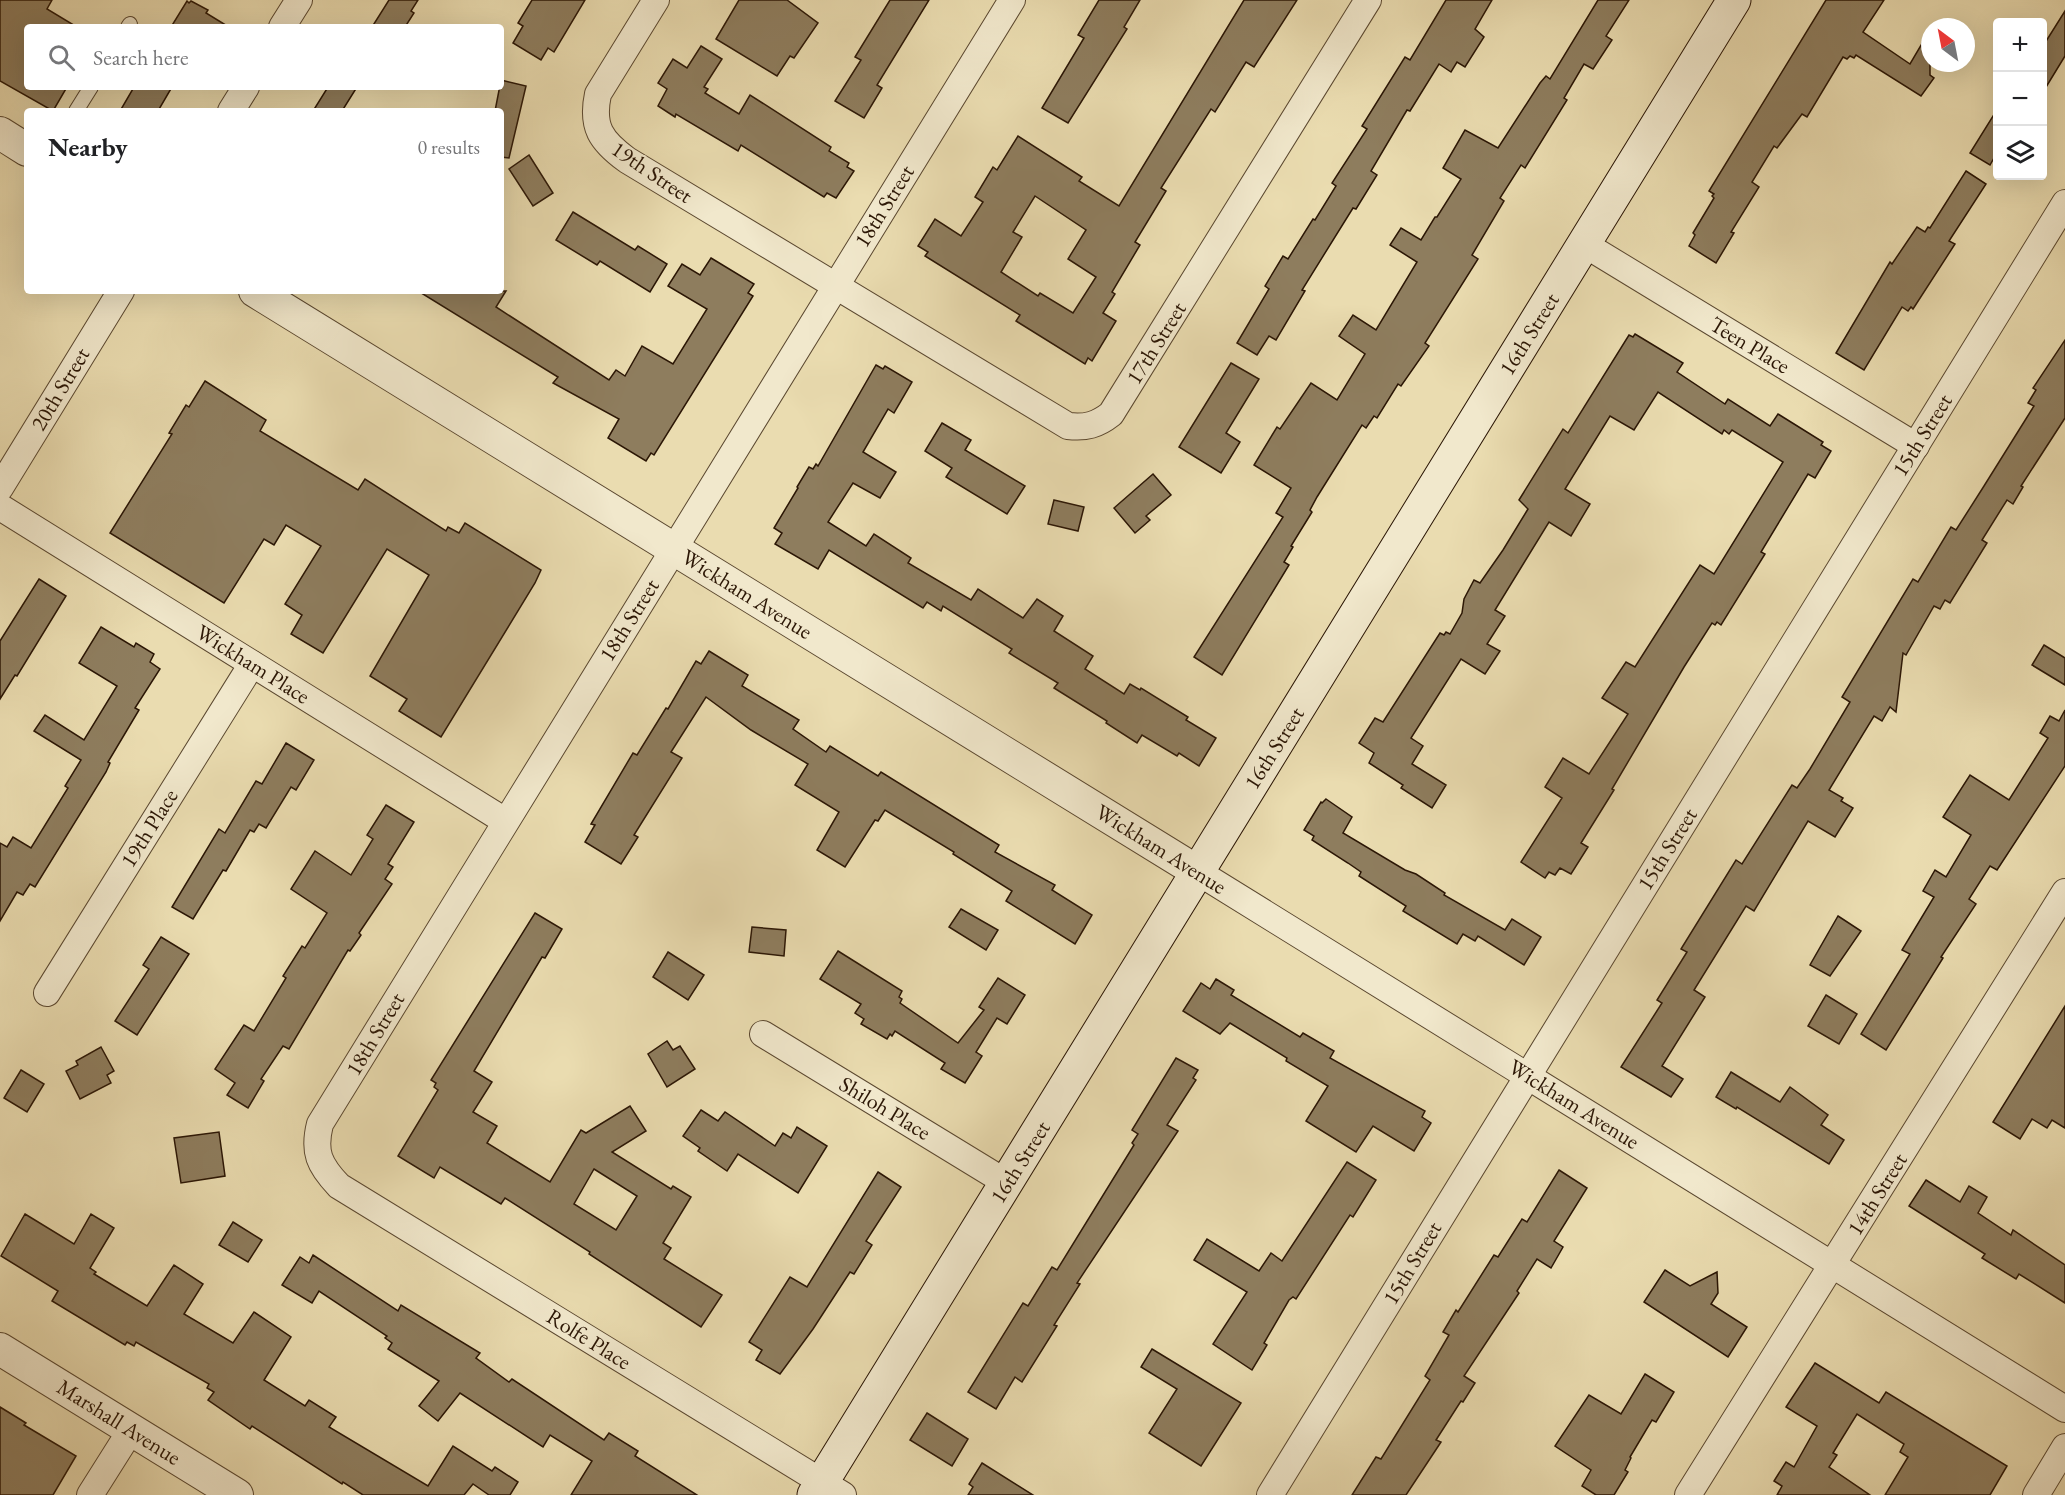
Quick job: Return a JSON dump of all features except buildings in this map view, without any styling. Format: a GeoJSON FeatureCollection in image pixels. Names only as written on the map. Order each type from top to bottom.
{"type":"FeatureCollection","features":[{"type":"Feature","properties":{"kind":"main road","name":"16th Street"},"geometry":{"type":"LineString","coordinates":[[826,1491],[1007,1183],[1734,0]]}},
{"type":"Feature","properties":{"kind":"street"},"geometry":{"type":"LineString","coordinates":[[284,24],[299,0]]}},
{"type":"Feature","properties":{"kind":"street","name":"19th Street"},"geometry":{"type":"LineString","coordinates":[[656,0],[598,94],[595,108],[596,127],[609,147],[627,160],[836,285]]}},
{"type":"Feature","properties":{"kind":"street","name":"18th Street"},"geometry":{"type":"LineString","coordinates":[[336,1182],[326,1173],[319,1158],[316,1142],[320,1124],[1012,0]]}},
{"type":"Feature","properties":{"kind":"street","name":"17th Street"},"geometry":{"type":"LineString","coordinates":[[836,285],[1068,426],[1084,428],[1099,424],[1111,414],[1368,0]]}},
{"type":"Feature","properties":{"kind":"street"},"geometry":{"type":"LineString","coordinates":[[233,108],[244,90]]}},
{"type":"Feature","properties":{"kind":"street"},"geometry":{"type":"LineString","coordinates":[[0,133],[24,148]]}},
{"type":"Feature","properties":{"kind":"street","name":"15th Street"},"geometry":{"type":"LineString","coordinates":[[1269,1495],[2065,203]]}},
{"type":"Feature","properties":{"kind":"street","name":"Teen Place"},"geometry":{"type":"LineString","coordinates":[[1584,244],[1916,446]]}},
{"type":"Feature","properties":{"kind":"street","name":"20th Street"},"geometry":{"type":"LineString","coordinates":[[0,488],[119,294]]}},
{"type":"Feature","properties":{"kind":"street","name":"Wickham Avenue"},"geometry":{"type":"LineString","coordinates":[[260,294],[2065,1408]]}},
{"type":"Feature","properties":{"kind":"street","name":"Wickham Place"},"geometry":{"type":"LineString","coordinates":[[0,507],[506,821]]}},
{"type":"Feature","properties":{"kind":"street","name":"19th Place"},"geometry":{"type":"LineString","coordinates":[[47,993],[252,664]]}},
{"type":"Feature","properties":{"kind":"street","name":"14th Street"},"geometry":{"type":"LineString","coordinates":[[1688,1495],[2065,892]]}},
{"type":"Feature","properties":{"kind":"street","name":"Shiloh Place"},"geometry":{"type":"LineString","coordinates":[[763,1034],[1007,1183]]}},
{"type":"Feature","properties":{"kind":"street","name":"Rolfe Place"},"geometry":{"type":"LineString","coordinates":[[336,1182],[826,1491]]}},
{"type":"Feature","properties":{"kind":"street","name":"Marshall Avenue"},"geometry":{"type":"LineString","coordinates":[[0,1349],[237,1495]]}},
{"type":"Feature","properties":{"kind":"street"},"geometry":{"type":"LineString","coordinates":[[90,1495],[130,1430]]}},
{"type":"Feature","properties":{"kind":"street"},"geometry":{"type":"LineString","coordinates":[[2036,1495],[2065,1447]]}},
{"type":"Feature","properties":{"kind":"lane"},"geometry":{"type":"LineString","coordinates":[[78,108],[89,90]]}}]}
